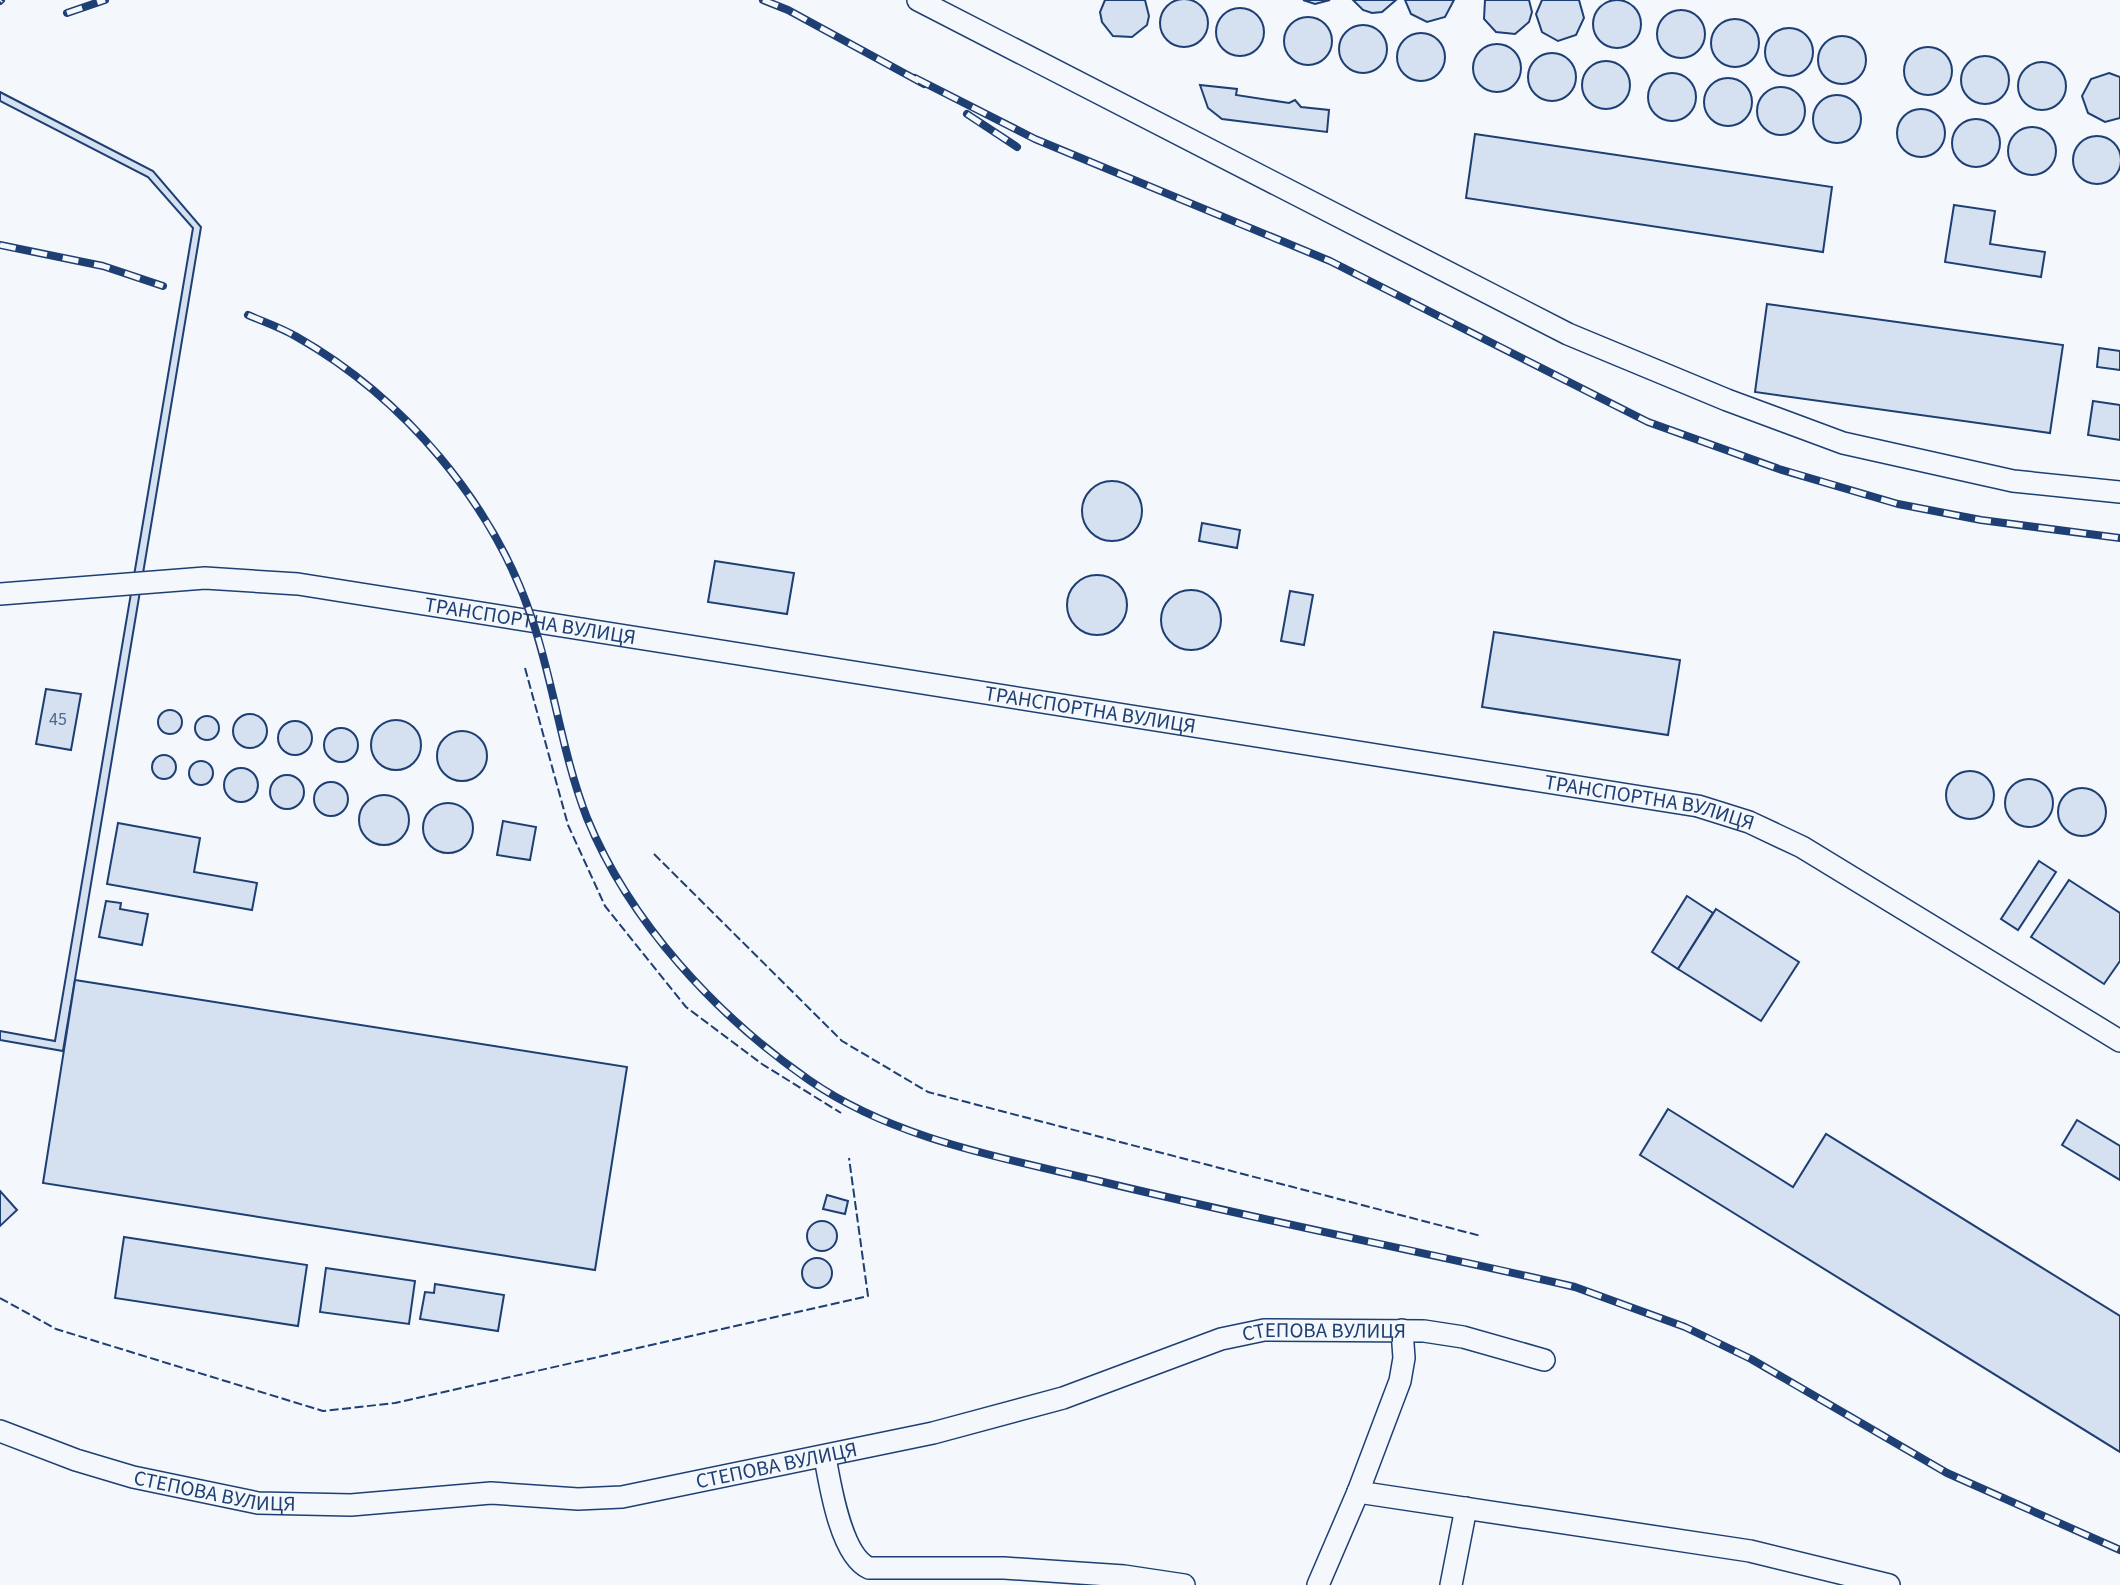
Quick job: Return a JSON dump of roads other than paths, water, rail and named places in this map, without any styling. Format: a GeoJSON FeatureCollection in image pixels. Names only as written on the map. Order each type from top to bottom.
{"type":"FeatureCollection","features":[{"type":"Feature","properties":{"kind":"street"},"geometry":{"type":"LineString","coordinates":[[918,0],[1568,334],[1727,400],[1843,443],[2012,481],[2120,492]]}},
{"type":"Feature","properties":{"kind":"street","name":"ТРАНСПОРТНА ВУЛИЦЯ"},"geometry":{"type":"LineString","coordinates":[[0,594],[205,578],[298,584],[1698,806],[1749,822],[1802,847],[2120,1041]]}},
{"type":"Feature","properties":{"kind":"street","name":"СТЕПОВА ВУЛИЦЯ"},"geometry":{"type":"LineString","coordinates":[[0,1431],[76,1460],[133,1477],[258,1503],[299,1507],[351,1506],[491,1493],[578,1499],[622,1497],[825,1457],[1063,1398],[1221,1339],[1264,1330],[1402,1330],[1463,1337],[1544,1360]]}},
{"type":"Feature","properties":{"kind":"street"},"geometry":{"type":"LineString","coordinates":[[1318,1585],[1358,1492],[1400,1381],[1404,1358],[1402,1330]]}},
{"type":"Feature","properties":{"kind":"street"},"geometry":{"type":"LineString","coordinates":[[825,1457],[831,1493],[852,1554],[860,1564],[869,1568],[1004,1568],[1124,1576],[1184,1585]]}},
{"type":"Feature","properties":{"kind":"street"},"geometry":{"type":"LineString","coordinates":[[1358,1492],[1750,1551],[1889,1585]]}},
{"type":"Feature","properties":{"kind":"street"},"geometry":{"type":"LineString","coordinates":[[1451,1585],[1466,1508]]}},
{"type":"Feature","properties":{"kind":"railway"},"geometry":{"type":"LineString","coordinates":[[67,13],[105,0]]}},
{"type":"Feature","properties":{"kind":"railway"},"geometry":{"type":"LineString","coordinates":[[763,0],[788,10],[924,84]]}},
{"type":"Feature","properties":{"kind":"railway"},"geometry":{"type":"LineString","coordinates":[[915,78],[1035,139],[1330,261],[1648,422],[1779,469],[1898,504],[1981,520],[2120,538]]}},
{"type":"Feature","properties":{"kind":"railway"},"geometry":{"type":"LineString","coordinates":[[967,114],[1017,147]]}},
{"type":"Feature","properties":{"kind":"railway"},"geometry":{"type":"LineString","coordinates":[[0,245],[103,266],[163,286]]}},
{"type":"Feature","properties":{"kind":"railway"},"geometry":{"type":"LineString","coordinates":[[248,315],[297,337],[373,390],[408,422],[440,457],[469,495],[515,576],[532,619],[578,794],[605,857],[652,930],[710,997],[775,1055],[809,1080],[875,1117],[984,1154],[1575,1287],[1685,1327],[1751,1359],[1947,1473],[2120,1550]]}}]}
